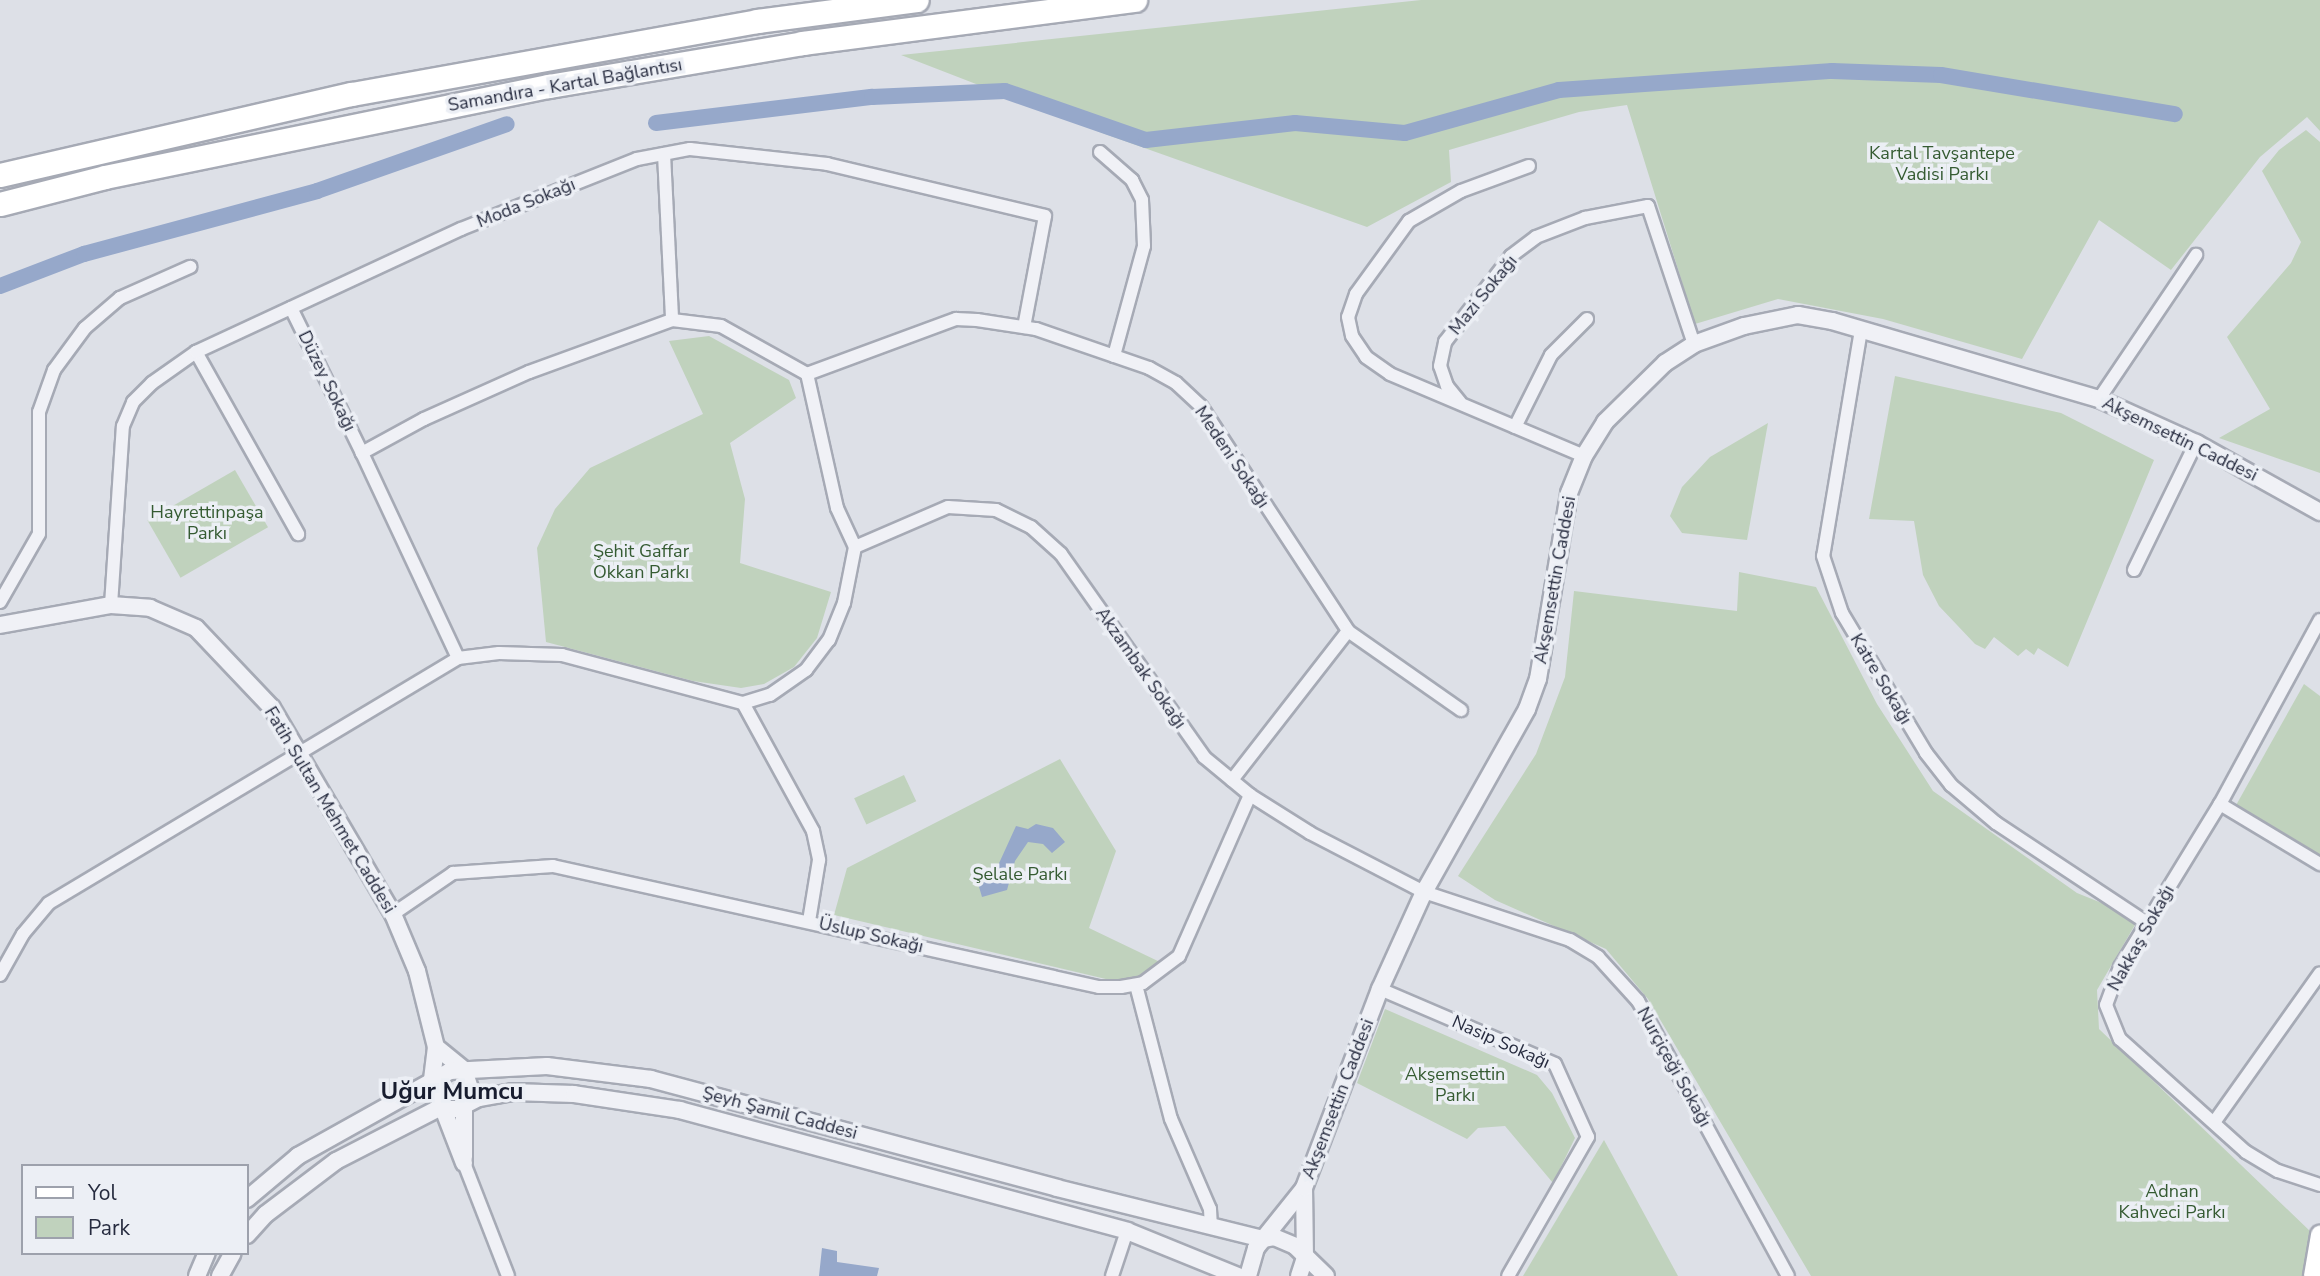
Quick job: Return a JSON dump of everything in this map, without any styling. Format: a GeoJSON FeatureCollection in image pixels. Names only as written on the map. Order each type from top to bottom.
{"type":"FeatureCollection","features":[{"type":"Feature","properties":{"kind":"highway","name":"Samandıra - Kartal Bağlantısı"},"geometry":{"type":"LineString","coordinates":[[0,175],[352,94],[757,22],[917,0]]}},
{"type":"Feature","properties":{"kind":"highway","name":"Samandıra - Kartal Bağlantısı"},"geometry":{"type":"LineString","coordinates":[[0,204],[119,174],[549,86],[802,43],[1135,0]]}},
{"type":"Feature","properties":{"kind":"main road"},"geometry":{"type":"LineString","coordinates":[[2313,1276],[2320,1235]]}},
{"type":"Feature","properties":{"kind":"street","name":"Moda Sokağı"},"geometry":{"type":"LineString","coordinates":[[111,606],[123,426],[133,402],[152,383],[196,352],[460,229],[637,159],[690,149],[827,164],[1045,216],[1024,327]]}},
{"type":"Feature","properties":{"kind":"street"},"geometry":{"type":"LineString","coordinates":[[1100,152],[1132,180],[1142,200],[1144,246],[1114,356]]}},
{"type":"Feature","properties":{"kind":"street"},"geometry":{"type":"LineString","coordinates":[[663,154],[672,320]]}},
{"type":"Feature","properties":{"kind":"street"},"geometry":{"type":"LineString","coordinates":[[1529,166],[1461,191],[1409,221],[1380,255],[1356,294],[1348,317],[1352,337],[1366,357],[1390,374],[1584,456]]}},
{"type":"Feature","properties":{"kind":"street","name":"Mazi Sokağı"},"geometry":{"type":"LineString","coordinates":[[1463,405],[1447,386],[1440,366],[1445,342],[1511,256],[1536,237],[1585,218],[1648,206],[1694,344]]}},
{"type":"Feature","properties":{"kind":"street"},"geometry":{"type":"LineString","coordinates":[[2099,399],[2196,255]]}},
{"type":"Feature","properties":{"kind":"street"},"geometry":{"type":"LineString","coordinates":[[0,602],[39,534],[40,412],[54,370],[85,328],[120,299],[190,267]]}},
{"type":"Feature","properties":{"kind":"street","name":"Düzey Sokağı"},"geometry":{"type":"LineString","coordinates":[[291,308],[458,658]]}},
{"type":"Feature","properties":{"kind":"street","name":"Akşemsettin Caddesi"},"geometry":{"type":"LineString","coordinates":[[1248,1276],[1263,1239],[1304,1188],[1380,989],[1424,892],[1527,709],[1538,679],[1569,494],[1584,456],[1605,422],[1631,394],[1694,344],[1744,326],[1798,315],[1861,330],[2099,399],[2196,443],[2320,512]]}},
{"type":"Feature","properties":{"kind":"street","name":"Medeni Sokağı"},"geometry":{"type":"LineString","coordinates":[[807,374],[956,319],[1024,327],[1114,356],[1176,383],[1201,406],[1349,631]]}},
{"type":"Feature","properties":{"kind":"street"},"geometry":{"type":"LineString","coordinates":[[1515,427],[1551,355],[1587,319]]}},
{"type":"Feature","properties":{"kind":"street"},"geometry":{"type":"LineString","coordinates":[[0,975],[23,934],[49,903],[298,751],[458,658],[499,653],[562,655],[743,703],[770,695],[806,670],[830,640],[844,603],[855,547],[837,508],[807,374],[721,326],[672,320],[529,372],[424,419],[362,453]]}},
{"type":"Feature","properties":{"kind":"street","name":"Katre Sokağı"},"geometry":{"type":"LineString","coordinates":[[1861,330],[1823,556],[1842,613],[1926,754],[1951,785],[1996,823],[2147,923]]}},
{"type":"Feature","properties":{"kind":"street"},"geometry":{"type":"LineString","coordinates":[[196,352],[298,534]]}},
{"type":"Feature","properties":{"kind":"street"},"geometry":{"type":"LineString","coordinates":[[2134,570],[2196,443]]}},
{"type":"Feature","properties":{"kind":"street","name":"Akzambak Sokağı"},"geometry":{"type":"LineString","coordinates":[[855,547],[948,507],[996,510],[1031,527],[1061,554],[1204,757],[1250,795],[1310,834],[1424,892]]}},
{"type":"Feature","properties":{"kind":"street","name":"Fatih Sultan Mehmet Caddesi"},"geometry":{"type":"LineString","coordinates":[[0,625],[111,606],[150,608],[196,628],[272,708],[393,914],[417,971],[436,1047]]}},
{"type":"Feature","properties":{"kind":"street","name":"Nakkaş Sokağı"},"geometry":{"type":"LineString","coordinates":[[2320,620],[2220,804],[2110,987],[2106,1005],[2110,1022],[2120,1039],[2215,1121],[2246,1152],[2278,1171],[2320,1185]]}},
{"type":"Feature","properties":{"kind":"street"},"geometry":{"type":"LineString","coordinates":[[1232,780],[1349,631],[1461,710]]}},
{"type":"Feature","properties":{"kind":"street"},"geometry":{"type":"LineString","coordinates":[[743,703],[813,831],[819,860],[808,921]]}},
{"type":"Feature","properties":{"kind":"street","name":"Üslup Sokağı"},"geometry":{"type":"LineString","coordinates":[[393,914],[453,873],[500,866],[553,866],[1099,987],[1136,985],[1163,972],[1179,956],[1250,795]]}},
{"type":"Feature","properties":{"kind":"street"},"geometry":{"type":"LineString","coordinates":[[2220,804],[2320,864]]}},
{"type":"Feature","properties":{"kind":"street","name":"Nurçiçeği Sokağı"},"geometry":{"type":"LineString","coordinates":[[1424,892],[1570,940],[1598,957],[1638,1001],[1788,1276]]}},
{"type":"Feature","properties":{"kind":"street"},"geometry":{"type":"LineString","coordinates":[[2215,1121],[2320,973]]}},
{"type":"Feature","properties":{"kind":"street"},"geometry":{"type":"LineString","coordinates":[[1136,985],[1171,1119],[1210,1209],[1211,1226]]}},
{"type":"Feature","properties":{"kind":"street","name":"Nasip Sokağı"},"geometry":{"type":"LineString","coordinates":[[1380,989],[1555,1064],[1588,1138],[1508,1276]]}},
{"type":"Feature","properties":{"kind":"street"},"geometry":{"type":"LineString","coordinates":[[436,1047],[464,1070],[470,1089],[464,1105],[464,1163]]}},
{"type":"Feature","properties":{"kind":"street"},"geometry":{"type":"LineString","coordinates":[[436,1047],[432,1080],[441,1109],[508,1276]]}},
{"type":"Feature","properties":{"kind":"street","name":"Şeyh Şamil Caddesi"},"geometry":{"type":"LineString","coordinates":[[248,1198],[298,1156],[432,1080],[464,1070],[547,1066],[651,1079],[1211,1226],[1263,1239],[1283,1240],[1326,1276]]}},
{"type":"Feature","properties":{"kind":"street","name":"Şeyh Şamil Caddesi"},"geometry":{"type":"LineString","coordinates":[[248,1235],[266,1214],[336,1161],[441,1109],[513,1092],[574,1094],[680,1110],[1127,1231],[1238,1276]]}},
{"type":"Feature","properties":{"kind":"street","name":"Akşemsettin Caddesi"},"geometry":{"type":"LineString","coordinates":[[1299,1276],[1305,1258],[1304,1188]]}},
{"type":"Feature","properties":{"kind":"street"},"geometry":{"type":"LineString","coordinates":[[1112,1276],[1127,1231]]}},
{"type":"Feature","properties":{"kind":"street"},"geometry":{"type":"LineString","coordinates":[[197,1276],[206,1255]]}},
{"type":"Feature","properties":{"kind":"street"},"geometry":{"type":"LineString","coordinates":[[220,1276],[232,1255]]}},
{"type":"Feature","properties":{"kind":"green space","name":"Kartal Tavşantepe Vadisi Parkı"},"geometry":{"type":"Polygon","coordinates":[[[1421,0],[2320,0],[2320,131],[2307,117],[2260,157],[2171,270],[2099,220],[2022,359],[1883,319],[1778,299],[1695,324],[1627,105],[1579,112],[1449,150],[1451,182],[1367,227],[1105,134],[901,55],[1421,0]]]}},
{"type":"Feature","properties":{"kind":"green space"},"geometry":{"type":"Polygon","coordinates":[[[2306,130],[2320,142],[2320,473],[2219,438],[2270,409],[2227,337],[2291,263],[2301,242],[2262,171],[2279,150],[2306,130]]]}},
{"type":"Feature","properties":{"kind":"green space","name":"Şehit Gaffar Okkan Parkı"},"geometry":{"type":"Polygon","coordinates":[[[709,336],[789,380],[796,398],[730,443],[745,499],[740,563],[831,592],[817,638],[794,667],[764,684],[741,688],[693,681],[546,642],[537,548],[555,509],[590,468],[703,414],[669,341],[709,336]]]}},
{"type":"Feature","properties":{"kind":"green space"},"geometry":{"type":"Polygon","coordinates":[[[1895,376],[2061,413],[2154,460],[2068,667],[2038,648],[2034,655],[2026,649],[2018,656],[1994,637],[1985,649],[1975,644],[1939,606],[1923,575],[1914,521],[1869,519],[1895,376]]]}},
{"type":"Feature","properties":{"kind":"green space"},"geometry":{"type":"Polygon","coordinates":[[[1768,423],[1747,540],[1682,533],[1670,516],[1682,487],[1710,457],[1768,423]]]}},
{"type":"Feature","properties":{"kind":"green space","name":"Hayrettinpaşa Parkı"},"geometry":{"type":"Polygon","coordinates":[[[235,470],[268,527],[181,578],[148,520],[235,470]]]}},
{"type":"Feature","properties":{"kind":"green space","name":"Adnan Kahveci Parkı"},"geometry":{"type":"Polygon","coordinates":[[[1739,572],[1816,587],[1877,704],[1933,791],[2077,893],[2139,918],[2097,990],[2099,1029],[2312,1233],[2304,1276],[1811,1276],[1648,999],[1606,949],[1495,900],[1458,876],[1536,754],[1565,677],[1574,591],[1737,611],[1739,572]]]}},
{"type":"Feature","properties":{"kind":"green space"},"geometry":{"type":"Polygon","coordinates":[[[2304,684],[2320,696],[2320,859],[2235,807],[2304,684]]]}},
{"type":"Feature","properties":{"kind":"green space","name":"Şelale Parkı"},"geometry":{"type":"Polygon","coordinates":[[[1060,759],[1116,851],[1089,928],[1162,963],[1140,977],[1110,980],[834,915],[847,868],[1060,759]]]}},
{"type":"Feature","properties":{"kind":"green space"},"geometry":{"type":"Polygon","coordinates":[[[904,775],[916,801],[866,825],[854,798],[904,775]]]}},
{"type":"Feature","properties":{"kind":"green space","name":"Akşemsettin Parkı"},"geometry":{"type":"Polygon","coordinates":[[[1385,1009],[1537,1075],[1552,1093],[1575,1138],[1553,1183],[1505,1126],[1478,1128],[1467,1139],[1357,1083],[1385,1009]]]}},
{"type":"Feature","properties":{"kind":"green space"},"geometry":{"type":"Polygon","coordinates":[[[1604,1140],[1678,1276],[1523,1276],[1604,1140]]]}},
{"type":"Feature","properties":{"kind":"water"},"geometry":{"type":"Polygon","coordinates":[[[1036,824],[1053,828],[1065,842],[1052,853],[1043,844],[1028,842],[1015,861],[1007,890],[982,897],[977,880],[995,872],[1016,826],[1028,829],[1036,824]]]}},
{"type":"Feature","properties":{"kind":"water"},"geometry":{"type":"Polygon","coordinates":[[[822,1248],[837,1251],[837,1262],[879,1268],[877,1276],[819,1276],[822,1248]]]}},
{"type":"Feature","properties":{"kind":"waterway"},"geometry":{"type":"LineString","coordinates":[[656,123],[872,97],[1005,91],[1146,140],[1295,123],[1405,133],[1559,90],[1832,71],[1941,75],[2175,114]]}},
{"type":"Feature","properties":{"kind":"waterway"},"geometry":{"type":"LineString","coordinates":[[0,286],[84,254],[317,191],[507,124]]}},
{"type":"Feature","properties":{"kind":"district","name":"Uğur Mumcu"},"geometry":{"type":"Point","coordinates":[452,1092]}}]}
